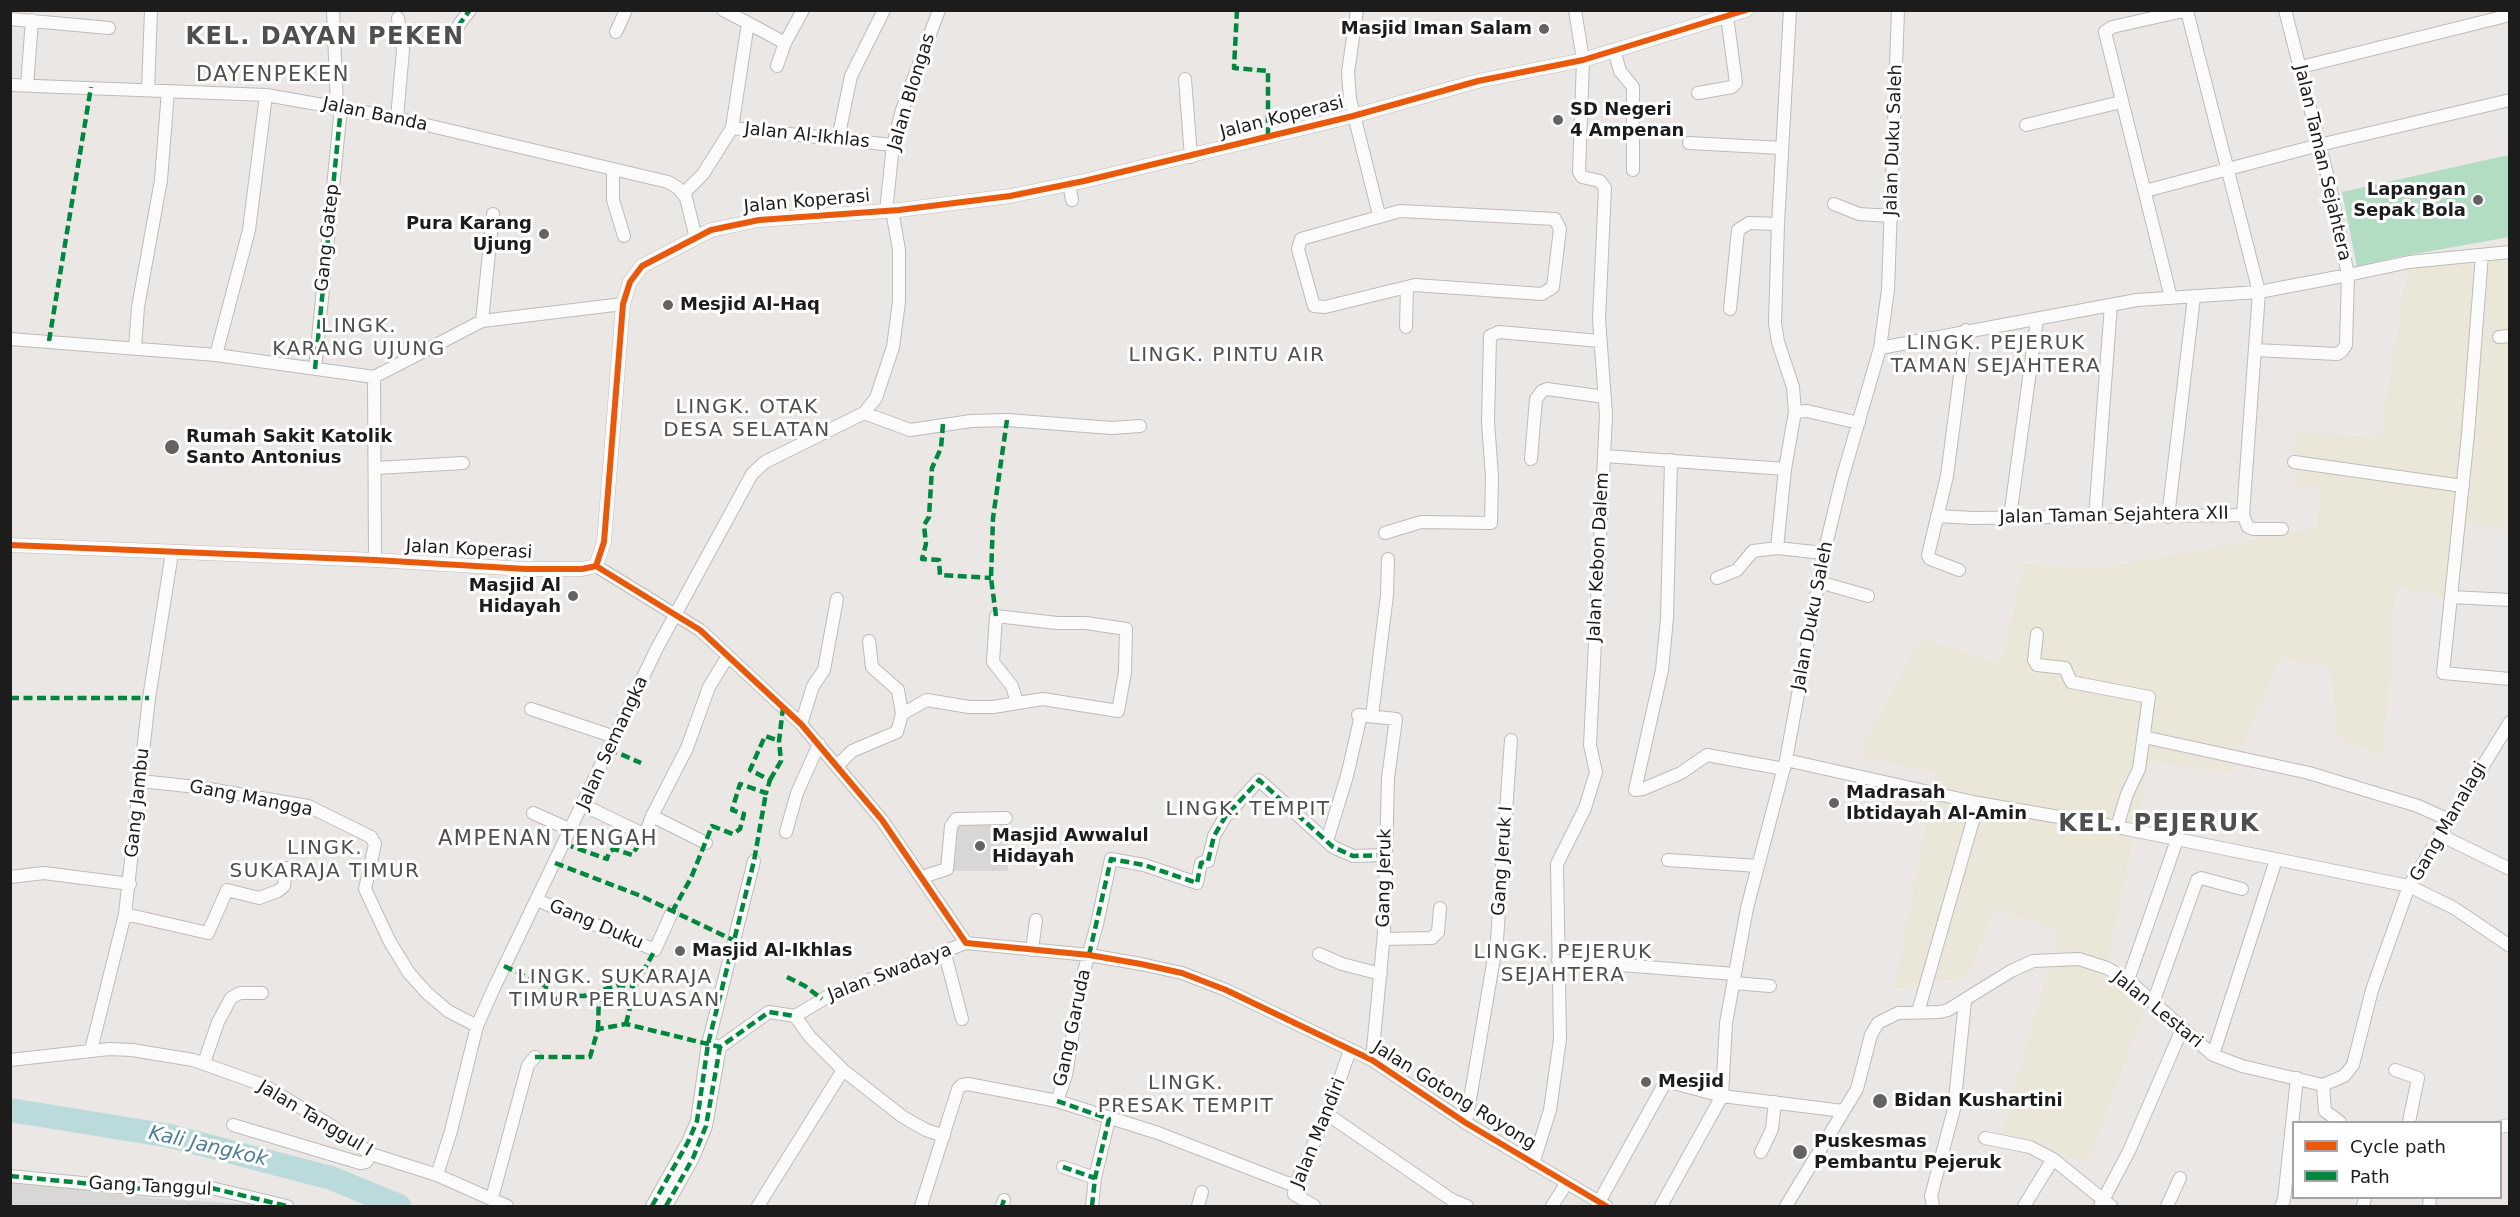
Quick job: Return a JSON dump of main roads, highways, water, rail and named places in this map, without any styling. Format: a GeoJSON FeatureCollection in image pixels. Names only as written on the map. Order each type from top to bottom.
{"type":"FeatureCollection","features":[{"type":"Feature","properties":{"kind":"waterway","name":"Kali Jangkok"},"geometry":{"type":"LineString","coordinates":[[10,1110],[170,1136],[331,1178],[399,1206]]}},
{"type":"Feature","properties":{"kind":"place","name":"Masjid Iman Salam"},"geometry":{"type":"Point","coordinates":[1544,29]}},
{"type":"Feature","properties":{"kind":"place","name":"SD Negeri 4 Ampenan"},"geometry":{"type":"Point","coordinates":[1558,120]}},
{"type":"Feature","properties":{"kind":"place","name":"Lapangan Sepak Bola"},"geometry":{"type":"Point","coordinates":[2478,200]}},
{"type":"Feature","properties":{"kind":"place","name":"Pura Karang Ujung"},"geometry":{"type":"Point","coordinates":[544,234]}},
{"type":"Feature","properties":{"kind":"place","name":"Mesjid Al-Haq"},"geometry":{"type":"Point","coordinates":[668,305]}},
{"type":"Feature","properties":{"kind":"place","name":"Rumah Sakit Katolik Santo Antonius"},"geometry":{"type":"Point","coordinates":[172,447]}},
{"type":"Feature","properties":{"kind":"place","name":"Masjid Al Hidayah"},"geometry":{"type":"Point","coordinates":[573,596]}},
{"type":"Feature","properties":{"kind":"place","name":"Madrasah Ibtidayah Al-Amin"},"geometry":{"type":"Point","coordinates":[1834,803]}},
{"type":"Feature","properties":{"kind":"place","name":"Masjid Awwalul Hidayah"},"geometry":{"type":"Point","coordinates":[980,846]}},
{"type":"Feature","properties":{"kind":"place","name":"Masjid Al-Ikhlas"},"geometry":{"type":"Point","coordinates":[680,951]}},
{"type":"Feature","properties":{"kind":"place","name":"Mesjid"},"geometry":{"type":"Point","coordinates":[1646,1082]}},
{"type":"Feature","properties":{"kind":"place","name":"Bidan Kushartini"},"geometry":{"type":"Point","coordinates":[1880,1101]}},
{"type":"Feature","properties":{"kind":"place","name":"Puskesmas Pembantu Pejeruk"},"geometry":{"type":"Point","coordinates":[1800,1152]}},
{"type":"Feature","properties":{"kind":"district","name":"KEL. DAYAN PEKEN"},"geometry":{"type":"Point","coordinates":[325,38]}},
{"type":"Feature","properties":{"kind":"district","name":"DAYENPEKEN"},"geometry":{"type":"Point","coordinates":[273,76]}},
{"type":"Feature","properties":{"kind":"district","name":"LINGK. KARANG UJUNG"},"geometry":{"type":"Point","coordinates":[359,338]}},
{"type":"Feature","properties":{"kind":"district","name":"LINGK. PINTU AIR"},"geometry":{"type":"Point","coordinates":[1227,356]}},
{"type":"Feature","properties":{"kind":"district","name":"LINGK. PEJERUK TAMAN SEJAHTERA"},"geometry":{"type":"Point","coordinates":[1996,356]}},
{"type":"Feature","properties":{"kind":"district","name":"LINGK. OTAK DESA SELATAN"},"geometry":{"type":"Point","coordinates":[747,420]}},
{"type":"Feature","properties":{"kind":"district","name":"LINGK. TEMPIT"},"geometry":{"type":"Point","coordinates":[1248,810]}},
{"type":"Feature","properties":{"kind":"district","name":"KEL. PEJERUK"},"geometry":{"type":"Point","coordinates":[2159,825]}},
{"type":"Feature","properties":{"kind":"district","name":"AMPENAN TENGAH"},"geometry":{"type":"Point","coordinates":[548,840]}},
{"type":"Feature","properties":{"kind":"district","name":"LINGK. SUKARAJA TIMUR"},"geometry":{"type":"Point","coordinates":[325,860]}},
{"type":"Feature","properties":{"kind":"district","name":"LINGK. PEJERUK SEJAHTERA"},"geometry":{"type":"Point","coordinates":[1563,964]}},
{"type":"Feature","properties":{"kind":"district","name":"LINGK. SUKARAJA TIMUR PERLUASAN"},"geometry":{"type":"Point","coordinates":[615,990]}},
{"type":"Feature","properties":{"kind":"district","name":"LINGK. PRESAK TEMPIT"},"geometry":{"type":"Point","coordinates":[1186,1096]}}]}
